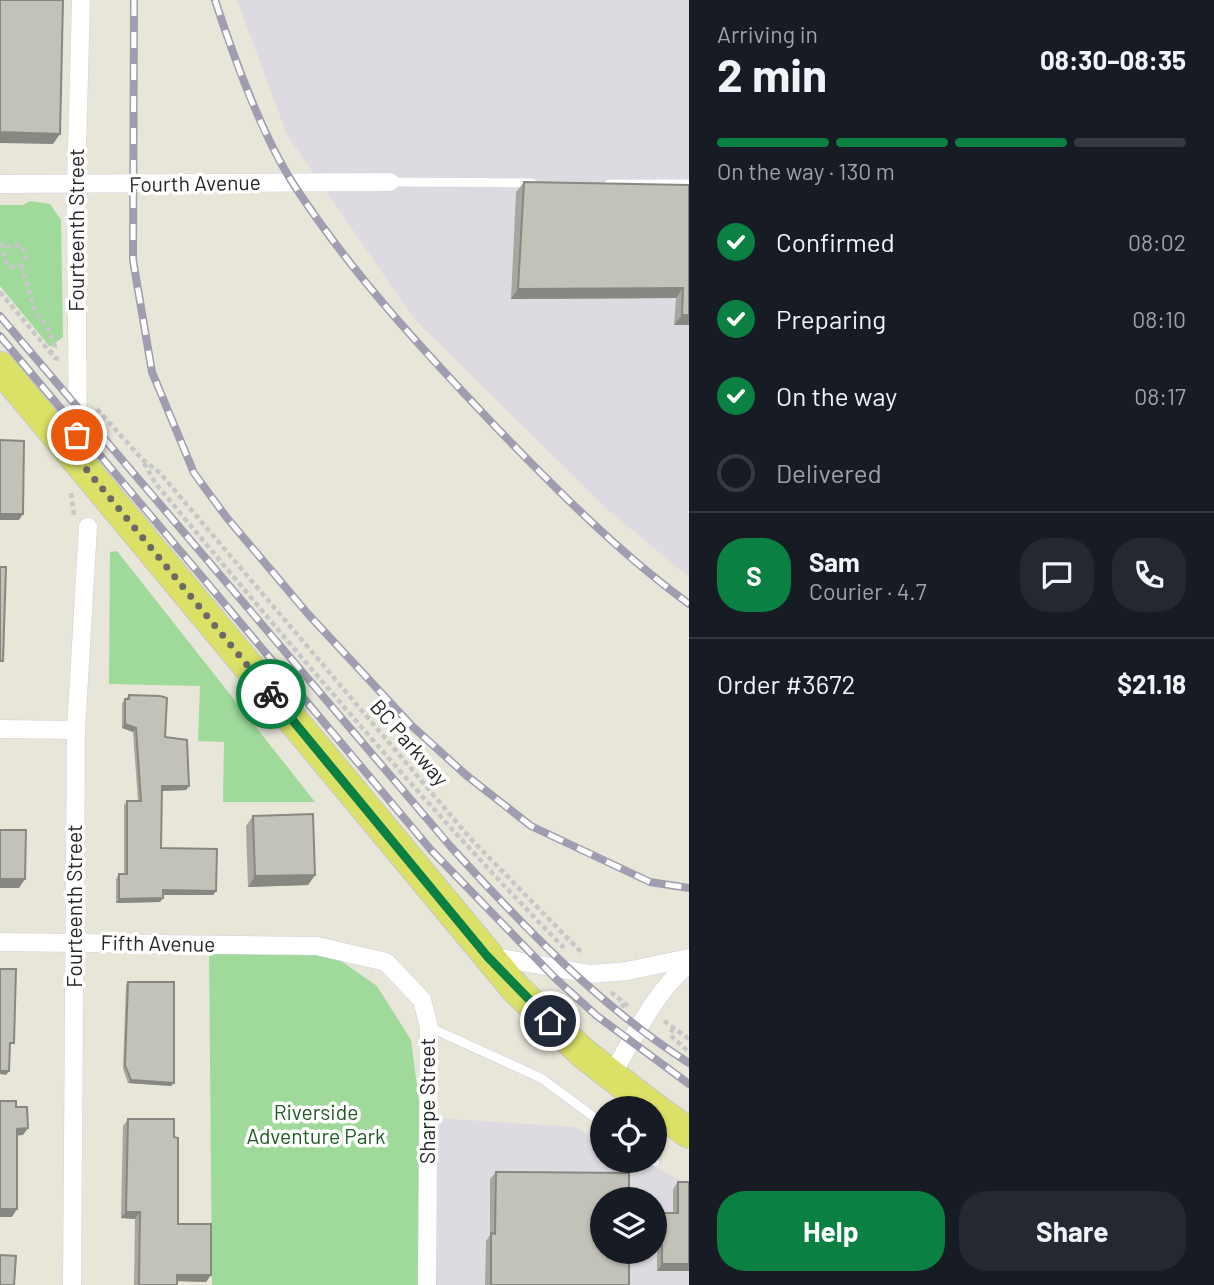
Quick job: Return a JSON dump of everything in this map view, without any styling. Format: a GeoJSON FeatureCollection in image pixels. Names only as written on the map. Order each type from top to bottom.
{"type":"FeatureCollection","features":[{"type":"Feature","properties":{"kind":"main road"},"geometry":{"type":"LineString","coordinates":[[0,367],[487,956],[516,989],[611,1076],[638,1096]]}},
{"type":"Feature","properties":{"kind":"main road"},"geometry":{"type":"LineString","coordinates":[[667,1117],[689,1133]]}},
{"type":"Feature","properties":{"kind":"street","name":"Fourteenth Street"},"geometry":{"type":"LineString","coordinates":[[78,459],[76,186],[81,0]]}},
{"type":"Feature","properties":{"kind":"street","name":"Fourth Avenue"},"geometry":{"type":"LineString","coordinates":[[0,184],[76,186],[390,182]]}},
{"type":"Feature","properties":{"kind":"street","name":"Fourteenth Street"},"geometry":{"type":"LineString","coordinates":[[72,1285],[76,730],[88,527]]}},
{"type":"Feature","properties":{"kind":"street"},"geometry":{"type":"LineString","coordinates":[[0,729],[76,730]]}},
{"type":"Feature","properties":{"kind":"street","name":"Fifth Avenue"},"geometry":{"type":"LineString","coordinates":[[0,942],[317,946]]}},
{"type":"Feature","properties":{"kind":"street","name":"Sharpe Street"},"geometry":{"type":"LineString","coordinates":[[317,946],[386,962],[422,1000],[429,1027],[427,1285]]}},
{"type":"Feature","properties":{"kind":"street"},"geometry":{"type":"LineString","coordinates":[[487,956],[590,974],[607,982],[689,958]]}},
{"type":"Feature","properties":{"kind":"street"},"geometry":{"type":"LineString","coordinates":[[611,1076],[650,1010],[675,976],[689,964]]}},
{"type":"Feature","properties":{"kind":"lane"},"geometry":{"type":"LineString","coordinates":[[390,182],[540,183]]}},
{"type":"Feature","properties":{"kind":"lane"},"geometry":{"type":"LineString","coordinates":[[594,184],[689,184]]}},
{"type":"Feature","properties":{"kind":"lane"},"geometry":{"type":"LineString","coordinates":[[429,1027],[541,1078],[590,1114]]}},
{"type":"Feature","properties":{"kind":"path"},"geometry":{"type":"LineString","coordinates":[[0,244],[7,248]]}},
{"type":"Feature","properties":{"kind":"path"},"geometry":{"type":"LineString","coordinates":[[14,245],[24,250],[26,258],[22,264],[16,267],[6,264],[4,257],[7,248],[14,245]]}},
{"type":"Feature","properties":{"kind":"path"},"geometry":{"type":"LineString","coordinates":[[0,292],[50,352],[55,347],[50,331],[34,309],[22,264]]}},
{"type":"Feature","properties":{"kind":"path","name":"BC Parkway"},"geometry":{"type":"LineString","coordinates":[[91,403],[142,459],[160,473],[470,838],[627,1005],[616,1014]]}},
{"type":"Feature","properties":{"kind":"path","name":"BC Parkway"},"geometry":{"type":"LineString","coordinates":[[142,459],[156,484],[473,855],[570,954]]}},
{"type":"Feature","properties":{"kind":"path"},"geometry":{"type":"LineString","coordinates":[[650,1010],[689,1039]]}},
{"type":"Feature","properties":{"kind":"path"},"geometry":{"type":"LineString","coordinates":[[673,1028],[670,1035],[689,1052]]}},
{"type":"Feature","properties":{"kind":"shaded area"},"geometry":{"type":"Polygon","coordinates":[[[237,0],[689,0],[689,577],[608,510],[415,320],[287,135],[237,0]]]}},
{"type":"Feature","properties":{"kind":"shaded area"},"geometry":{"type":"Polygon","coordinates":[[[421,1117],[574,1127],[590,1135],[590,1173],[667,1173],[689,1184],[689,1285],[420,1285],[421,1117]]]}},
{"type":"Feature","properties":{"kind":"green space"},"geometry":{"type":"Polygon","coordinates":[[[30,201],[50,204],[61,220],[63,337],[50,347],[0,286],[0,205],[23,205],[30,201]]]}},
{"type":"Feature","properties":{"kind":"green space"},"geometry":{"type":"Polygon","coordinates":[[[117,551],[315,802],[223,802],[224,742],[198,741],[200,686],[109,684],[110,552],[117,551]]]}},
{"type":"Feature","properties":{"kind":"green space","name":"Riverside Adventure Park"},"geometry":{"type":"Polygon","coordinates":[[[317,944],[377,986],[411,1040],[421,1117],[420,1285],[212,1285],[209,945],[317,944]]]}},
{"type":"Feature","properties":{"kind":"building"},"geometry":{"type":"Polygon","coordinates":[[[0,0],[63,0],[60,134],[0,132],[0,0]]]}},
{"type":"Feature","properties":{"kind":"building"},"geometry":{"type":"Polygon","coordinates":[[[524,182],[689,185],[689,315],[682,315],[683,288],[518,289],[524,182]]]}},
{"type":"Feature","properties":{"kind":"building"},"geometry":{"type":"Polygon","coordinates":[[[0,440],[24,441],[23,514],[0,514],[0,440]]]}},
{"type":"Feature","properties":{"kind":"building"},"geometry":{"type":"Polygon","coordinates":[[[0,567],[6,567],[3,661],[0,661],[0,567]]]}},
{"type":"Feature","properties":{"kind":"building"},"geometry":{"type":"Polygon","coordinates":[[[129,695],[167,698],[165,737],[187,740],[189,786],[162,786],[161,848],[217,849],[216,891],[163,890],[163,898],[119,899],[119,874],[127,874],[127,801],[141,801],[136,728],[125,724],[125,699],[129,699],[129,695]]]}},
{"type":"Feature","properties":{"kind":"building"},"geometry":{"type":"Polygon","coordinates":[[[313,814],[315,875],[255,876],[253,816],[313,814]]]}},
{"type":"Feature","properties":{"kind":"building"},"geometry":{"type":"Polygon","coordinates":[[[0,830],[26,830],[25,879],[0,879],[0,830]]]}},
{"type":"Feature","properties":{"kind":"building"},"geometry":{"type":"Polygon","coordinates":[[[0,969],[16,969],[14,1043],[10,1043],[9,1071],[0,1071],[0,969]]]}},
{"type":"Feature","properties":{"kind":"building"},"geometry":{"type":"Polygon","coordinates":[[[128,982],[174,982],[174,1083],[131,1080],[125,1065],[128,982]]]}},
{"type":"Feature","properties":{"kind":"building"},"geometry":{"type":"Polygon","coordinates":[[[0,1101],[16,1101],[16,1107],[27,1107],[28,1128],[17,1129],[17,1209],[0,1209],[0,1101]]]}},
{"type":"Feature","properties":{"kind":"building"},"geometry":{"type":"Polygon","coordinates":[[[128,1119],[174,1119],[174,1137],[178,1138],[178,1224],[211,1224],[211,1275],[177,1275],[177,1285],[139,1285],[140,1212],[126,1212],[128,1119]]]}},
{"type":"Feature","properties":{"kind":"building"},"geometry":{"type":"Polygon","coordinates":[[[496,1172],[629,1173],[629,1187],[590,1187],[590,1264],[629,1264],[629,1285],[491,1285],[491,1233],[495,1234],[496,1172]]]}},
{"type":"Feature","properties":{"kind":"building"},"geometry":{"type":"Polygon","coordinates":[[[678,1182],[689,1182],[689,1264],[667,1264],[667,1213],[678,1213],[678,1182]]]}},
{"type":"Feature","properties":{"kind":"building"},"geometry":{"type":"Polygon","coordinates":[[[0,1255],[16,1256],[14,1285],[0,1285],[0,1255]]]}},
{"type":"Feature","properties":{"kind":"railway"},"geometry":{"type":"LineString","coordinates":[[134,0],[133,260],[152,372],[194,473],[227,518],[308,614],[412,726],[466,775],[531,826],[650,882],[689,888]]}},
{"type":"Feature","properties":{"kind":"railway"},"geometry":{"type":"LineString","coordinates":[[215,0],[240,71],[270,143],[316,218],[364,280],[414,339],[540,473],[612,541],[689,604]]}},
{"type":"Feature","properties":{"kind":"railway"},"geometry":{"type":"LineString","coordinates":[[0,316],[478,877],[534,935],[593,990],[656,1041],[689,1063]]}},
{"type":"Feature","properties":{"kind":"railway"},"geometry":{"type":"LineString","coordinates":[[0,336],[431,850],[556,979],[597,1016],[689,1084]]}},
{"type":"Feature","properties":{"kind":"way so far"},"geometry":{"type":"LineString","coordinates":[[77,435],[78,459],[271,694]]}},
{"type":"Feature","properties":{"kind":"route"},"geometry":{"type":"LineString","coordinates":[[271,694],[487,956],[516,989],[550,1021]]}}]}
